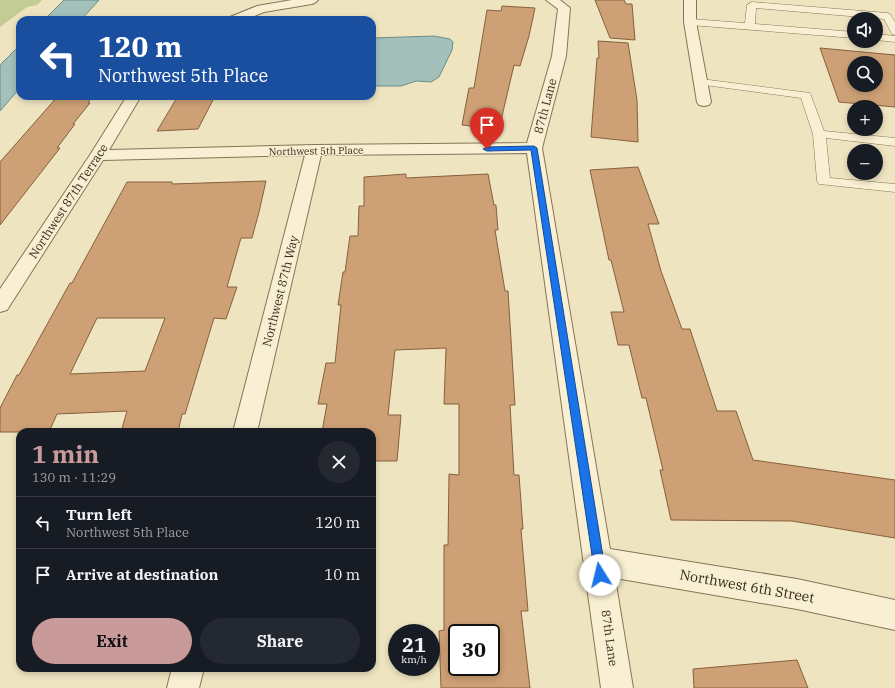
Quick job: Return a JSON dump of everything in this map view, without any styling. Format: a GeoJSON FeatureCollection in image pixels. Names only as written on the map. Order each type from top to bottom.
{"type":"FeatureCollection","features":[{"type":"Feature","properties":{"kind":"street"},"geometry":{"type":"LineString","coordinates":[[238,16],[244,10],[262,5],[312,0]]}},
{"type":"Feature","properties":{"kind":"street"},"geometry":{"type":"LineString","coordinates":[[690,0],[690,22],[704,102]]}},
{"type":"Feature","properties":{"kind":"street","name":"87th Lane"},"geometry":{"type":"LineString","coordinates":[[554,1],[564,8],[559,56],[534,148],[617,688]]}},
{"type":"Feature","properties":{"kind":"street","name":"Northwest 87th Terrace"},"geometry":{"type":"LineString","coordinates":[[0,304],[98,155],[132,100]]}},
{"type":"Feature","properties":{"kind":"street","name":"Northwest 5th Place"},"geometry":{"type":"LineString","coordinates":[[98,155],[314,150],[534,148]]}},
{"type":"Feature","properties":{"kind":"street","name":"Northwest 87th Way"},"geometry":{"type":"LineString","coordinates":[[246,428],[314,150]]}},
{"type":"Feature","properties":{"kind":"street","name":"Northwest 6th Street"},"geometry":{"type":"LineString","coordinates":[[598,561],[797,594],[895,615]]}},
{"type":"Feature","properties":{"kind":"street"},"geometry":{"type":"LineString","coordinates":[[183,688],[187,672]]}},
{"type":"Feature","properties":{"kind":"lane"},"geometry":{"type":"LineString","coordinates":[[750,26],[752,5],[887,16],[895,32]]}},
{"type":"Feature","properties":{"kind":"lane"},"geometry":{"type":"LineString","coordinates":[[690,22],[847,35]]}},
{"type":"Feature","properties":{"kind":"lane"},"geometry":{"type":"LineString","coordinates":[[883,38],[895,39]]}},
{"type":"Feature","properties":{"kind":"lane"},"geometry":{"type":"LineString","coordinates":[[701,82],[806,95],[819,134],[824,181],[895,188]]}},
{"type":"Feature","properties":{"kind":"lane"},"geometry":{"type":"LineString","coordinates":[[819,134],[895,142]]}},
{"type":"Feature","properties":{"kind":"green space"},"geometry":{"type":"Polygon","coordinates":[[[0,0],[42,0],[37,5],[27,7],[0,27],[0,0]]]}},
{"type":"Feature","properties":{"kind":"water"},"geometry":{"type":"Polygon","coordinates":[[[64,0],[99,0],[85,16],[48,16],[64,0]]]}},
{"type":"Feature","properties":{"kind":"water"},"geometry":{"type":"Polygon","coordinates":[[[434,36],[450,39],[453,42],[452,50],[439,77],[431,82],[416,81],[401,86],[376,86],[376,38],[434,36]]]}},
{"type":"Feature","properties":{"kind":"water"},"geometry":{"type":"Polygon","coordinates":[[[16,49],[16,93],[0,111],[0,65],[16,49]]]}},
{"type":"Feature","properties":{"kind":"building"},"geometry":{"type":"Polygon","coordinates":[[[595,0],[624,0],[626,4],[632,4],[635,40],[610,38],[595,0]]]}},
{"type":"Feature","properties":{"kind":"building"},"geometry":{"type":"Polygon","coordinates":[[[502,6],[535,8],[529,36],[520,66],[514,65],[499,129],[462,125],[469,88],[474,88],[487,10],[501,11],[502,6]]]}},
{"type":"Feature","properties":{"kind":"building"},"geometry":{"type":"Polygon","coordinates":[[[598,41],[628,43],[637,100],[638,142],[591,137],[597,58],[599,58],[598,41]]]}},
{"type":"Feature","properties":{"kind":"building"},"geometry":{"type":"Polygon","coordinates":[[[820,48],[895,55],[895,107],[883,106],[883,100],[847,100],[847,103],[839,102],[820,48]]]}},
{"type":"Feature","properties":{"kind":"building"},"geometry":{"type":"Polygon","coordinates":[[[54,100],[90,100],[88,103],[90,103],[73,124],[75,124],[57,148],[60,148],[0,225],[0,162],[54,100]]]}},
{"type":"Feature","properties":{"kind":"building"},"geometry":{"type":"Polygon","coordinates":[[[176,100],[213,100],[198,129],[157,131],[176,100]]]}},
{"type":"Feature","properties":{"kind":"building"},"geometry":{"type":"Polygon","coordinates":[[[638,167],[659,224],[648,224],[661,271],[682,329],[690,329],[717,411],[736,411],[753,460],[895,480],[895,538],[792,521],[671,520],[660,470],[663,470],[646,398],[642,398],[629,345],[618,345],[611,312],[624,312],[611,260],[609,260],[590,170],[638,167]]]}},
{"type":"Feature","properties":{"kind":"building"},"geometry":{"type":"Polygon","coordinates":[[[406,174],[406,178],[488,174],[494,205],[496,205],[498,230],[495,230],[505,291],[508,291],[515,405],[510,405],[514,475],[519,475],[523,529],[521,529],[528,611],[521,611],[530,688],[441,688],[440,631],[444,630],[444,545],[448,545],[449,474],[459,475],[459,404],[444,404],[446,348],[395,350],[388,415],[401,415],[397,461],[376,461],[376,428],[323,428],[327,404],[318,404],[326,363],[335,363],[341,305],[338,305],[343,272],[345,272],[350,236],[358,236],[359,206],[364,206],[364,177],[406,174]]]}},
{"type":"Feature","properties":{"kind":"building"},"geometry":{"type":"Polygon","coordinates":[[[266,181],[252,238],[241,238],[227,287],[237,287],[226,319],[214,318],[185,414],[182,414],[179,428],[122,428],[127,411],[57,414],[51,428],[16,428],[16,432],[0,432],[0,408],[17,375],[19,375],[70,283],[72,283],[127,182],[172,182],[172,184],[266,181]],[[97,318],[70,374],[145,371],[165,318],[97,318]]]}},
{"type":"Feature","properties":{"kind":"building"},"geometry":{"type":"Polygon","coordinates":[[[797,660],[808,688],[694,688],[693,669],[797,660]]]}},
{"type":"Feature","properties":{"kind":"route"},"geometry":{"type":"LineString","coordinates":[[487,149],[534,148],[600,575]]}}]}
